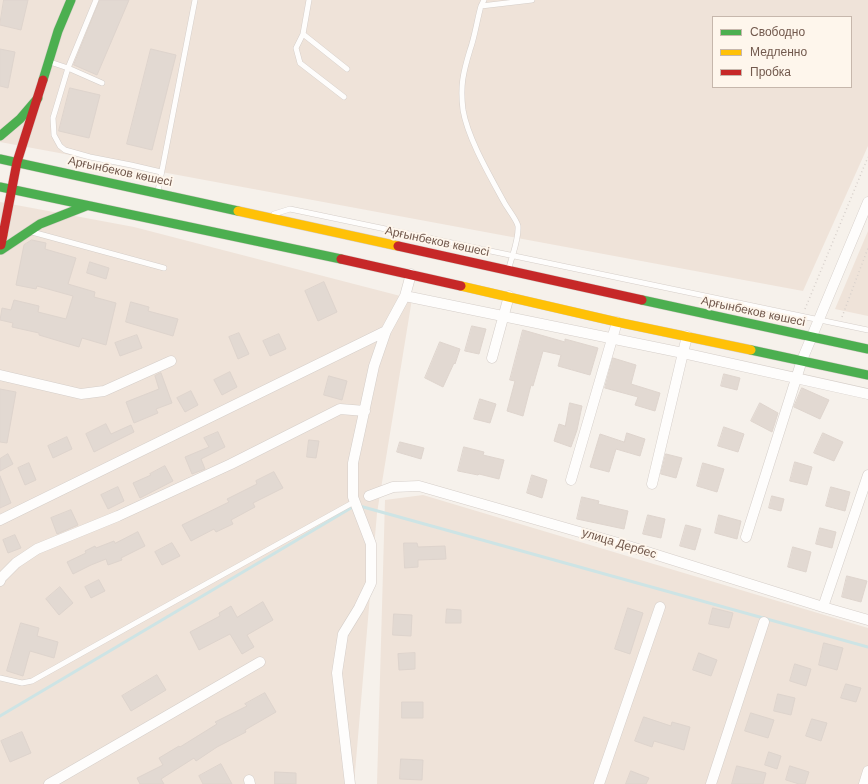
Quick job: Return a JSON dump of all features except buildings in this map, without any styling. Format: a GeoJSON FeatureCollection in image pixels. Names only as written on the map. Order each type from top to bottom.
{"type":"FeatureCollection","features":[{"type":"Feature","properties":{"kind":"main road"},"geometry":{"type":"LineString","coordinates":[[0,251],[1,234],[17,162],[58,31],[71,0]]}},
{"type":"Feature","properties":{"kind":"main road"},"geometry":{"type":"LineString","coordinates":[[0,136],[24,116],[38,98]]}},
{"type":"Feature","properties":{"kind":"main road","name":"Арғынбеков көшесі"},"geometry":{"type":"LineString","coordinates":[[0,159],[868,350]]}},
{"type":"Feature","properties":{"kind":"main road"},"geometry":{"type":"LineString","coordinates":[[0,187],[411,274],[617,322],[868,375]]}},
{"type":"Feature","properties":{"kind":"main road"},"geometry":{"type":"LineString","coordinates":[[0,251],[27,231],[56,216],[87,206]]}},
{"type":"Feature","properties":{"kind":"street"},"geometry":{"type":"LineString","coordinates":[[746,537],[802,360],[868,202]]}},
{"type":"Feature","properties":{"kind":"street"},"geometry":{"type":"LineString","coordinates":[[350,784],[337,673],[343,634],[359,608],[371,583],[371,544],[354,502],[353,463],[374,366],[386,332],[405,296],[411,274]]}},
{"type":"Feature","properties":{"kind":"street"},"geometry":{"type":"LineString","coordinates":[[405,296],[683,353],[868,394]]}},
{"type":"Feature","properties":{"kind":"street"},"geometry":{"type":"LineString","coordinates":[[492,358],[508,296]]}},
{"type":"Feature","properties":{"kind":"street"},"geometry":{"type":"LineString","coordinates":[[571,480],[617,322]]}},
{"type":"Feature","properties":{"kind":"street"},"geometry":{"type":"LineString","coordinates":[[0,520],[386,332]]}},
{"type":"Feature","properties":{"kind":"street"},"geometry":{"type":"LineString","coordinates":[[652,484],[688,336]]}},
{"type":"Feature","properties":{"kind":"street"},"geometry":{"type":"LineString","coordinates":[[0,375],[80,394],[104,391],[171,361]]}},
{"type":"Feature","properties":{"kind":"street"},"geometry":{"type":"LineString","coordinates":[[0,581],[1,578],[16,563],[37,549],[118,516],[224,468],[340,409],[365,411]]}},
{"type":"Feature","properties":{"kind":"street"},"geometry":{"type":"LineString","coordinates":[[823,608],[868,475]]}},
{"type":"Feature","properties":{"kind":"street","name":"улица Дербес"},"geometry":{"type":"LineString","coordinates":[[369,496],[393,487],[419,486],[625,545],[823,608],[868,620]]}},
{"type":"Feature","properties":{"kind":"street"},"geometry":{"type":"LineString","coordinates":[[599,784],[660,607]]}},
{"type":"Feature","properties":{"kind":"street"},"geometry":{"type":"LineString","coordinates":[[711,784],[764,622]]}},
{"type":"Feature","properties":{"kind":"street"},"geometry":{"type":"LineString","coordinates":[[49,784],[260,662]]}},
{"type":"Feature","properties":{"kind":"street"},"geometry":{"type":"LineString","coordinates":[[864,784],[868,771]]}},
{"type":"Feature","properties":{"kind":"lane"},"geometry":{"type":"LineString","coordinates":[[96,0],[68,68],[54,118],[54,135],[60,146],[65,150],[90,157],[161,172]]}},
{"type":"Feature","properties":{"kind":"lane"},"geometry":{"type":"LineString","coordinates":[[158,193],[195,0]]}},
{"type":"Feature","properties":{"kind":"lane"},"geometry":{"type":"LineString","coordinates":[[309,0],[303,34],[296,48],[300,63],[344,97]]}},
{"type":"Feature","properties":{"kind":"lane"},"geometry":{"type":"LineString","coordinates":[[484,0],[481,6],[471,50],[465,64],[462,82],[462,96],[470,136],[502,199],[518,226],[516,242],[508,270]]}},
{"type":"Feature","properties":{"kind":"lane"},"geometry":{"type":"LineString","coordinates":[[481,6],[532,0]]}},
{"type":"Feature","properties":{"kind":"lane"},"geometry":{"type":"LineString","coordinates":[[303,34],[347,69]]}},
{"type":"Feature","properties":{"kind":"lane"},"geometry":{"type":"LineString","coordinates":[[49,62],[68,68],[102,83]]}},
{"type":"Feature","properties":{"kind":"lane"},"geometry":{"type":"LineString","coordinates":[[266,217],[290,209],[868,330]]}},
{"type":"Feature","properties":{"kind":"lane"},"geometry":{"type":"LineString","coordinates":[[27,231],[164,268]]}},
{"type":"Feature","properties":{"kind":"lane"},"geometry":{"type":"LineString","coordinates":[[0,678],[22,683],[32,681],[150,614],[354,502]]}},
{"type":"Feature","properties":{"kind":"path"},"geometry":{"type":"LineString","coordinates":[[802,316],[868,157]]}},
{"type":"Feature","properties":{"kind":"path"},"geometry":{"type":"LineString","coordinates":[[839,324],[868,248]]}},
{"type":"Feature","properties":{"kind":"shaded area"},"geometry":{"type":"Polygon","coordinates":[[[0,0],[868,0],[868,146],[803,291],[0,142],[0,0]]]}},
{"type":"Feature","properties":{"kind":"shaded area"},"geometry":{"type":"Polygon","coordinates":[[[0,202],[134,227],[412,299],[377,513],[354,784],[0,784],[0,202]]]}},
{"type":"Feature","properties":{"kind":"shaded area"},"geometry":{"type":"Polygon","coordinates":[[[868,231],[868,316],[835,309],[868,231]]]}},
{"type":"Feature","properties":{"kind":"shaded area"},"geometry":{"type":"Polygon","coordinates":[[[423,495],[868,628],[868,784],[377,784],[385,500],[423,495]]]}},
{"type":"Feature","properties":{"kind":"waterway"},"geometry":{"type":"LineString","coordinates":[[0,716],[356,505],[868,647]]}},
{"type":"Feature","properties":{"kind":"traffic: fast"},"geometry":{"type":"LineString","coordinates":[[43,80],[58,31],[71,0]]}},
{"type":"Feature","properties":{"kind":"traffic: fast"},"geometry":{"type":"LineString","coordinates":[[0,136],[20,119],[38,98]]}},
{"type":"Feature","properties":{"kind":"traffic: fast"},"geometry":{"type":"LineString","coordinates":[[0,159],[238,211]]}},
{"type":"Feature","properties":{"kind":"traffic: fast"},"geometry":{"type":"LineString","coordinates":[[0,187],[341,259]]}},
{"type":"Feature","properties":{"kind":"traffic: fast"},"geometry":{"type":"LineString","coordinates":[[1,250],[40,224],[86,206]]}},
{"type":"Feature","properties":{"kind":"traffic: fast"},"geometry":{"type":"LineString","coordinates":[[642,300],[868,349]]}},
{"type":"Feature","properties":{"kind":"traffic: fast"},"geometry":{"type":"LineString","coordinates":[[751,350],[868,375]]}},
{"type":"Feature","properties":{"kind":"traffic: slow"},"geometry":{"type":"LineString","coordinates":[[238,211],[398,246]]}},
{"type":"Feature","properties":{"kind":"traffic: slow"},"geometry":{"type":"LineString","coordinates":[[0,232],[3,235]]}},
{"type":"Feature","properties":{"kind":"traffic: slow"},"geometry":{"type":"LineString","coordinates":[[461,286],[617,322],[751,350]]}},
{"type":"Feature","properties":{"kind":"traffic: jam"},"geometry":{"type":"LineString","coordinates":[[1,245],[17,162],[43,80]]}},
{"type":"Feature","properties":{"kind":"traffic: jam"},"geometry":{"type":"LineString","coordinates":[[398,246],[642,300]]}},
{"type":"Feature","properties":{"kind":"traffic: jam"},"geometry":{"type":"LineString","coordinates":[[341,259],[461,286]]}}]}
